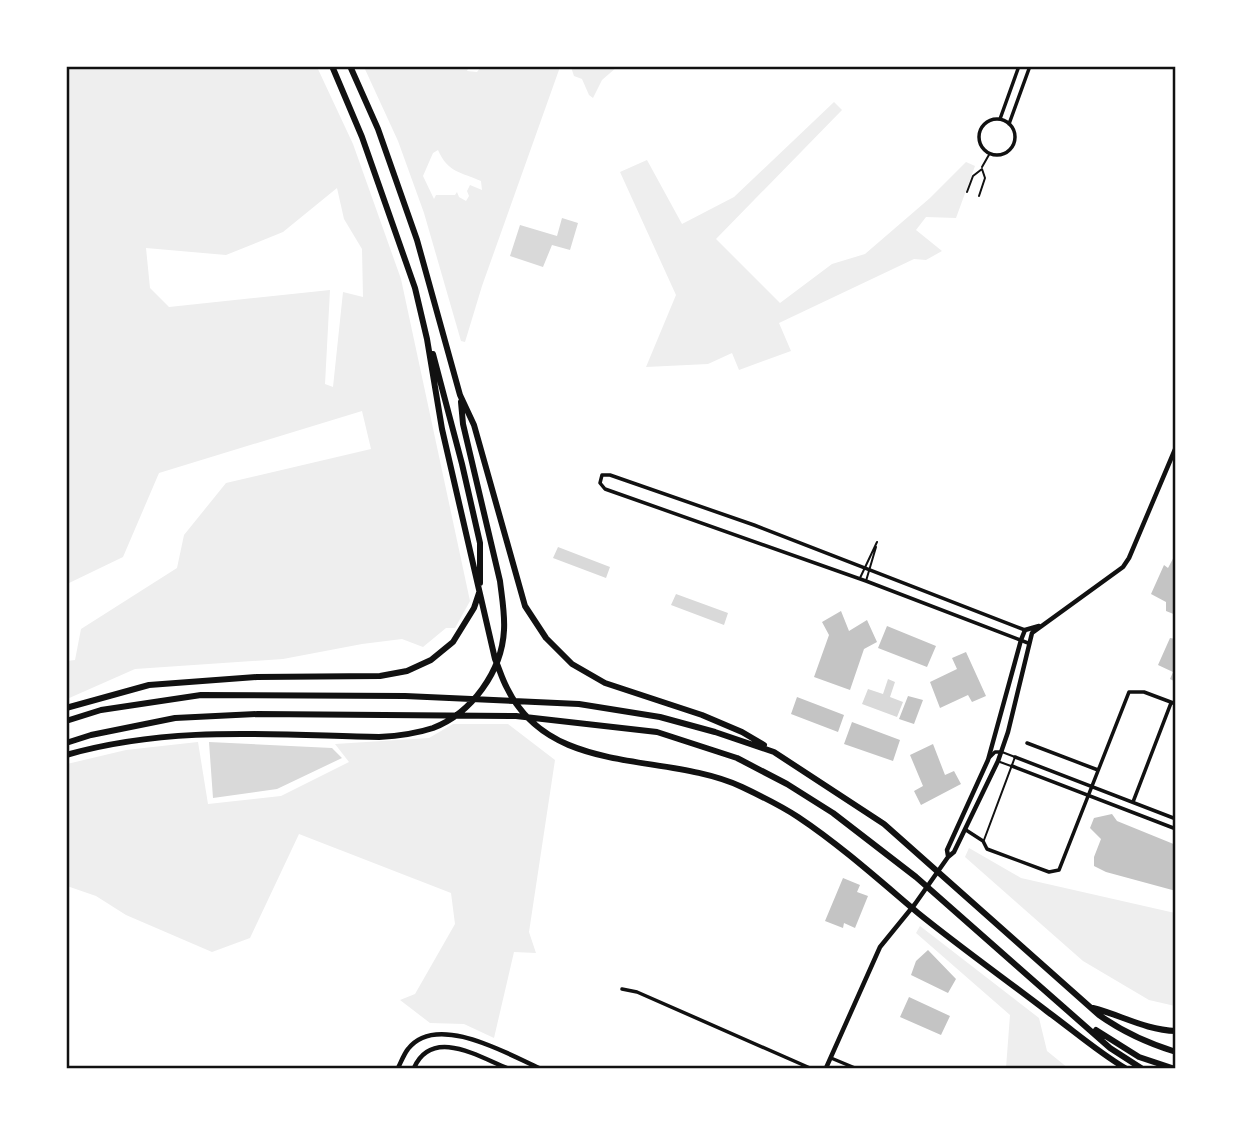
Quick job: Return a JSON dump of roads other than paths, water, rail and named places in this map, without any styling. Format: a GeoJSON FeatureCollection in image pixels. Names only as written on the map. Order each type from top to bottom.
{"type":"FeatureCollection","features":[{"type":"Feature","properties":{"kind":"highway"},"geometry":{"type":"LineString","coordinates":[[332,66],[389,209],[415,288],[427,339],[442,429],[495,659],[508,690],[523,711],[540,729],[583,752],[671,766],[732,783],[796,816],[986,966],[1125,1069]]}},
{"type":"Feature","properties":{"kind":"highway"},"geometry":{"type":"LineString","coordinates":[[350,66],[378,129],[417,240],[460,395],[474,425],[525,606],[546,638],[572,664],[606,683],[702,715],[742,732],[884,824],[1091,1007],[1121,1030],[1175,1052]]}},
{"type":"Feature","properties":{"kind":"highway"},"geometry":{"type":"LineString","coordinates":[[66,708],[149,685],[257,677],[380,676],[407,671],[431,660],[453,642],[474,608],[480,589],[482,566],[480,543],[462,464],[440,374],[427,339]]}},
{"type":"Feature","properties":{"kind":"highway"},"geometry":{"type":"LineString","coordinates":[[66,755],[129,740],[179,734],[380,737],[411,735],[436,727],[464,708],[481,691],[493,672],[504,632],[500,581],[463,424],[460,395]]}},
{"type":"Feature","properties":{"kind":"highway"},"geometry":{"type":"LineString","coordinates":[[66,721],[101,710],[201,695],[405,696],[579,704],[660,717],[774,752]]}},
{"type":"Feature","properties":{"kind":"highway"},"geometry":{"type":"LineString","coordinates":[[66,743],[91,735],[175,718],[258,714],[516,716],[657,732],[737,758],[779,779],[833,813],[916,877],[1110,1048],[1141,1069]]}},
{"type":"Feature","properties":{"kind":"highway"},"geometry":{"type":"LineString","coordinates":[[1091,1007],[1144,1027],[1175,1031]]}},
{"type":"Feature","properties":{"kind":"highway"},"geometry":{"type":"LineString","coordinates":[[1084,1023],[1139,1056],[1172,1069]]}},
{"type":"Feature","properties":{"kind":"main road"},"geometry":{"type":"LineString","coordinates":[[826,1069],[834,1059],[880,947],[954,852],[966,830],[998,761],[1008,732],[1032,633],[1123,567],[1175,447]]}},
{"type":"Feature","properties":{"kind":"main road"},"geometry":{"type":"LineString","coordinates":[[948,857],[947,850],[992,751],[1021,640],[1025,630],[1040,626]]}},
{"type":"Feature","properties":{"kind":"main road"},"geometry":{"type":"LineString","coordinates":[[398,1069],[408,1049],[423,1038],[445,1033],[463,1036],[539,1069]]}},
{"type":"Feature","properties":{"kind":"main road"},"geometry":{"type":"LineString","coordinates":[[414,1069],[418,1059],[429,1051],[453,1046],[507,1069]]}},
{"type":"Feature","properties":{"kind":"street"},"geometry":{"type":"LineString","coordinates":[[1000,120],[1019,66]]}},
{"type":"Feature","properties":{"kind":"street"},"geometry":{"type":"LineString","coordinates":[[1009,124],[1000,120],[986,123],[979,135],[982,146],[990,153],[1001,154],[1011,147],[1014,136],[1009,124],[1030,66]]}},
{"type":"Feature","properties":{"kind":"street"},"geometry":{"type":"LineString","coordinates":[[1028,643],[860,579],[604,489],[600,478],[606,474],[623,479],[870,569],[1032,633]]}},
{"type":"Feature","properties":{"kind":"street"},"geometry":{"type":"LineString","coordinates":[[966,830],[983,841],[987,849],[1049,872],[1059,870],[1129,692],[1144,692],[1173,703],[1133,802]]}},
{"type":"Feature","properties":{"kind":"street"},"geometry":{"type":"LineString","coordinates":[[1027,743],[1098,770]]}},
{"type":"Feature","properties":{"kind":"street"},"geometry":{"type":"LineString","coordinates":[[992,751],[1001,752]]}},
{"type":"Feature","properties":{"kind":"street"},"geometry":{"type":"LineString","coordinates":[[992,751],[998,761]]}},
{"type":"Feature","properties":{"kind":"street"},"geometry":{"type":"LineString","coordinates":[[1015,757],[1175,818]]}},
{"type":"Feature","properties":{"kind":"street"},"geometry":{"type":"LineString","coordinates":[[1012,766],[1175,829]]}},
{"type":"Feature","properties":{"kind":"street"},"geometry":{"type":"LineString","coordinates":[[622,989],[637,992],[810,1069]]}},
{"type":"Feature","properties":{"kind":"street"},"geometry":{"type":"LineString","coordinates":[[834,1059],[855,1069]]}},
{"type":"Feature","properties":{"kind":"lane"},"geometry":{"type":"LineString","coordinates":[[967,192],[973,176],[982,169],[990,153]]}},
{"type":"Feature","properties":{"kind":"lane"},"geometry":{"type":"LineString","coordinates":[[979,196],[985,178],[982,169]]}},
{"type":"Feature","properties":{"kind":"lane"},"geometry":{"type":"LineString","coordinates":[[860,579],[877,542],[866,582]]}},
{"type":"Feature","properties":{"kind":"lane"},"geometry":{"type":"LineString","coordinates":[[983,841],[1015,757],[1001,752]]}},
{"type":"Feature","properties":{"kind":"lane"},"geometry":{"type":"LineString","coordinates":[[998,761],[1012,766]]}}]}
